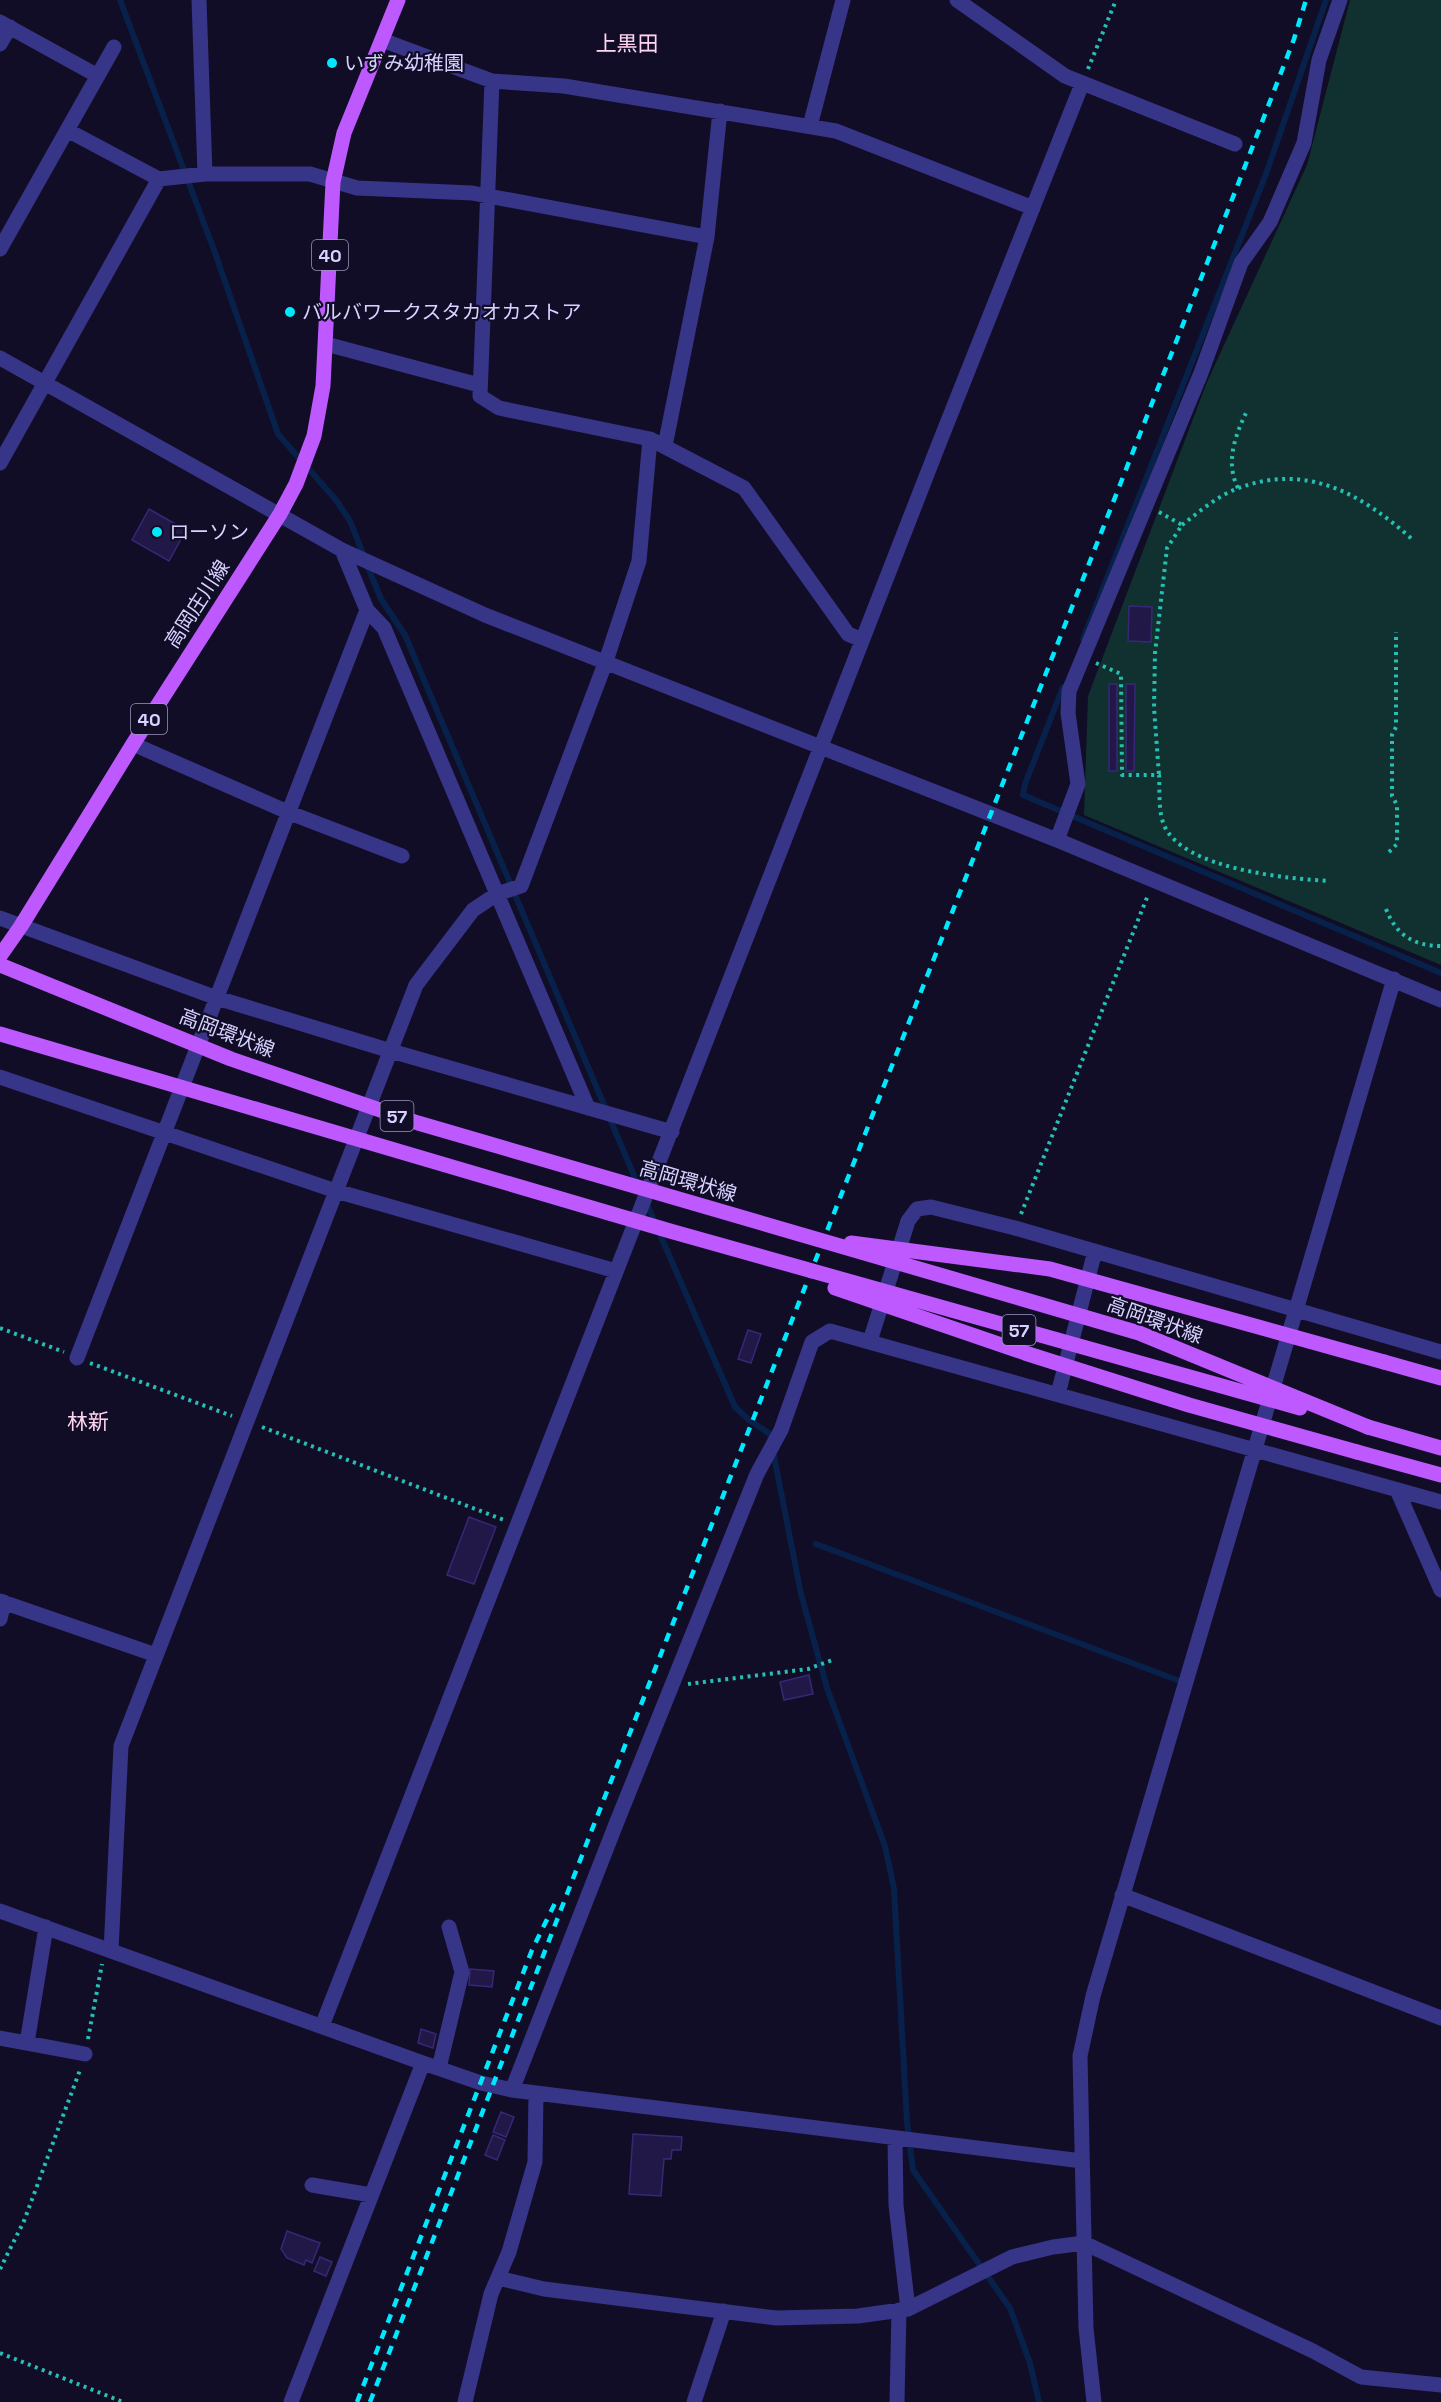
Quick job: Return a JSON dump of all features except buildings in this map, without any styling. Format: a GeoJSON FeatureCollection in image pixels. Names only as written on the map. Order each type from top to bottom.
{"type":"FeatureCollection","features":[{"type":"Feature","properties":{"kind":"main road","name":"高岡庄川線"},"geometry":{"type":"LineString","coordinates":[[0,956],[280,514],[296,484],[314,436],[322,386],[333,182],[344,134],[398,0]]}},
{"type":"Feature","properties":{"kind":"main road","name":"高岡環状線"},"geometry":{"type":"LineString","coordinates":[[0,965],[231,1059],[418,1123],[1139,1333],[1368,1427]]}},
{"type":"Feature","properties":{"kind":"main road","name":"高岡環状線"},"geometry":{"type":"LineString","coordinates":[[0,1034],[670,1231],[1441,1448]]}},
{"type":"Feature","properties":{"kind":"main road","name":"57"},"geometry":{"type":"LineString","coordinates":[[670,1231],[1025,1353],[1189,1405],[1441,1475]]}},
{"type":"Feature","properties":{"kind":"main road","name":"57"},"geometry":{"type":"LineString","coordinates":[[804,1236],[1050,1269],[1441,1378]]}},
{"type":"Feature","properties":{"kind":"street"},"geometry":{"type":"LineString","coordinates":[[199,0],[205,174]]}},
{"type":"Feature","properties":{"kind":"street"},"geometry":{"type":"LineString","coordinates":[[810,126],[843,0]]}},
{"type":"Feature","properties":{"kind":"street"},"geometry":{"type":"LineString","coordinates":[[957,0],[1065,76],[1235,144]]}},
{"type":"Feature","properties":{"kind":"street"},"geometry":{"type":"LineString","coordinates":[[1057,840],[1078,784],[1068,713],[1069,691],[1201,373],[1241,263],[1270,222],[1304,143],[1319,60],[1340,0]]}},
{"type":"Feature","properties":{"kind":"street"},"geometry":{"type":"LineString","coordinates":[[0,44],[5,24],[98,76]]}},
{"type":"Feature","properties":{"kind":"street"},"geometry":{"type":"LineString","coordinates":[[382,40],[492,81],[564,86],[836,130],[1033,208]]}},
{"type":"Feature","properties":{"kind":"street"},"geometry":{"type":"LineString","coordinates":[[0,249],[114,47]]}},
{"type":"Feature","properties":{"kind":"street"},"geometry":{"type":"LineString","coordinates":[[492,81],[480,396],[499,408],[650,439],[744,488],[848,634],[862,640]]}},
{"type":"Feature","properties":{"kind":"street"},"geometry":{"type":"LineString","coordinates":[[322,2026],[519,1526],[862,640],[1082,84]]}},
{"type":"Feature","properties":{"kind":"street"},"geometry":{"type":"LineString","coordinates":[[665,446],[707,237],[720,111]]}},
{"type":"Feature","properties":{"kind":"street"},"geometry":{"type":"LineString","coordinates":[[67,130],[159,179],[205,174],[310,174],[357,188],[472,193],[707,237]]}},
{"type":"Feature","properties":{"kind":"street"},"geometry":{"type":"LineString","coordinates":[[0,463],[159,179]]}},
{"type":"Feature","properties":{"kind":"street"},"geometry":{"type":"LineString","coordinates":[[326,344],[479,385]]}},
{"type":"Feature","properties":{"kind":"street"},"geometry":{"type":"LineString","coordinates":[[0,358],[342,550],[395,575],[485,615],[1057,840],[1441,1000]]}},
{"type":"Feature","properties":{"kind":"street"},"geometry":{"type":"LineString","coordinates":[[108,1950],[121,1746],[416,985],[473,910],[500,893],[521,886],[606,661],[639,561],[650,439]]}},
{"type":"Feature","properties":{"kind":"street"},"geometry":{"type":"LineString","coordinates":[[342,550],[367,610],[384,628],[500,893],[588,1108]]}},
{"type":"Feature","properties":{"kind":"street"},"geometry":{"type":"LineString","coordinates":[[77,1358],[367,610]]}},
{"type":"Feature","properties":{"kind":"street"},"geometry":{"type":"LineString","coordinates":[[133,744],[290,813],[402,856]]}},
{"type":"Feature","properties":{"kind":"street"},"geometry":{"type":"LineString","coordinates":[[0,918],[217,998],[391,1052],[672,1132]]}},
{"type":"Feature","properties":{"kind":"street"},"geometry":{"type":"LineString","coordinates":[[1094,2402],[1086,2328],[1080,2056],[1092,1996],[1394,979]]}},
{"type":"Feature","properties":{"kind":"street"},"geometry":{"type":"LineString","coordinates":[[0,1077],[336,1191],[616,1271]]}},
{"type":"Feature","properties":{"kind":"street"},"geometry":{"type":"LineString","coordinates":[[870,1341],[908,1221],[917,1209],[931,1207],[1015,1228],[1441,1352]]}},
{"type":"Feature","properties":{"kind":"street"},"geometry":{"type":"LineString","coordinates":[[1058,1394],[1095,1251]]}},
{"type":"Feature","properties":{"kind":"street"},"geometry":{"type":"LineString","coordinates":[[512,2090],[757,1474],[781,1430],[812,1342],[830,1331],[870,1341],[1441,1502]]}},
{"type":"Feature","properties":{"kind":"street"},"geometry":{"type":"LineString","coordinates":[[1397,1490],[1441,1590]]}},
{"type":"Feature","properties":{"kind":"street"},"geometry":{"type":"LineString","coordinates":[[0,1619],[2,1602],[156,1655]]}},
{"type":"Feature","properties":{"kind":"street"},"geometry":{"type":"LineString","coordinates":[[1122,1895],[1441,2018]]}},
{"type":"Feature","properties":{"kind":"street"},"geometry":{"type":"LineString","coordinates":[[0,1911],[481,2083],[536,2094],[1082,2161]]}},
{"type":"Feature","properties":{"kind":"street"},"geometry":{"type":"LineString","coordinates":[[27,2043],[46,1927]]}},
{"type":"Feature","properties":{"kind":"street"},"geometry":{"type":"LineString","coordinates":[[439,2068],[462,1972],[449,1927]]}},
{"type":"Feature","properties":{"kind":"street"},"geometry":{"type":"LineString","coordinates":[[0,2038],[85,2054]]}},
{"type":"Feature","properties":{"kind":"street"},"geometry":{"type":"LineString","coordinates":[[291,2402],[423,2063]]}},
{"type":"Feature","properties":{"kind":"street"},"geometry":{"type":"LineString","coordinates":[[465,2402],[491,2294],[509,2252],[535,2162],[536,2094]]}},
{"type":"Feature","properties":{"kind":"street"},"geometry":{"type":"LineString","coordinates":[[895,2138],[896,2205],[903,2309],[897,2402]]}},
{"type":"Feature","properties":{"kind":"street"},"geometry":{"type":"LineString","coordinates":[[312,2185],[371,2195]]}},
{"type":"Feature","properties":{"kind":"street"},"geometry":{"type":"LineString","coordinates":[[498,2278],[544,2289],[776,2318],[858,2316],[903,2309],[1012,2258],[1053,2247],[1084,2243],[1361,2377],[1441,2385]]}},
{"type":"Feature","properties":{"kind":"street"},"geometry":{"type":"LineString","coordinates":[[694,2402],[724,2311]]}},
{"type":"Feature","properties":{"kind":"path"},"geometry":{"type":"LineString","coordinates":[[1082,84],[1116,0]]}},
{"type":"Feature","properties":{"kind":"path"},"geometry":{"type":"LineString","coordinates":[[1238,488],[1232,468],[1232,454],[1247,411]]}},
{"type":"Feature","properties":{"kind":"path"},"geometry":{"type":"LineString","coordinates":[[1330,881],[1289,879],[1254,873],[1192,852],[1177,844],[1163,824],[1154,708],[1155,653],[1167,548],[1182,525],[1213,501],[1238,488],[1290,478],[1305,479],[1344,491],[1412,539]]}},
{"type":"Feature","properties":{"kind":"path"},"geometry":{"type":"LineString","coordinates":[[1145,505],[1182,525]]}},
{"type":"Feature","properties":{"kind":"path"},"geometry":{"type":"LineString","coordinates":[[1389,852],[1397,844],[1397,805],[1392,796],[1392,735],[1396,727],[1396,632]]}},
{"type":"Feature","properties":{"kind":"path"},"geometry":{"type":"LineString","coordinates":[[1084,657],[1121,674],[1122,775],[1159,775]]}},
{"type":"Feature","properties":{"kind":"path"},"geometry":{"type":"LineString","coordinates":[[1015,1228],[1154,880]]}},
{"type":"Feature","properties":{"kind":"path"},"geometry":{"type":"LineString","coordinates":[[1386,909],[1401,935],[1419,945],[1441,946]]}},
{"type":"Feature","properties":{"kind":"path"},"geometry":{"type":"LineString","coordinates":[[672,1686],[808,1669],[835,1659]]}},
{"type":"Feature","properties":{"kind":"path"},"geometry":{"type":"LineString","coordinates":[[0,2269],[24,2221],[85,2054],[108,1950]]}},
{"type":"Feature","properties":{"kind":"path"},"geometry":{"type":"LineString","coordinates":[[0,2353],[123,2402]]}},
{"type":"Feature","properties":{"kind":"green space"},"geometry":{"type":"Polygon","coordinates":[[[1350,0],[1441,0],[1441,965],[1084,815],[1088,696],[1207,382],[1307,165],[1350,0]]]}},
{"type":"Feature","properties":{"kind":"waterway"},"geometry":{"type":"LineString","coordinates":[[120,0],[214,250],[278,434],[336,500],[350,521],[364,556]]}},
{"type":"Feature","properties":{"kind":"waterway"},"geometry":{"type":"LineString","coordinates":[[1083,639],[1266,174],[1326,0]]}},
{"type":"Feature","properties":{"kind":"waterway"},"geometry":{"type":"LineString","coordinates":[[367,565],[381,599],[405,635],[638,1185]]}},
{"type":"Feature","properties":{"kind":"waterway"},"geometry":{"type":"LineString","coordinates":[[1063,687],[1025,784],[1023,795],[1441,973]]}},
{"type":"Feature","properties":{"kind":"waterway"},"geometry":{"type":"LineString","coordinates":[[646,1202],[735,1407],[770,1434],[771,1441]]}},
{"type":"Feature","properties":{"kind":"waterway"},"geometry":{"type":"LineString","coordinates":[[773,1451],[801,1594],[827,1688],[885,1846],[894,1889],[907,2122],[913,2170],[1010,2308],[1030,2363],[1039,2402]]}},
{"type":"Feature","properties":{"kind":"waterway"},"geometry":{"type":"LineString","coordinates":[[816,1544],[1177,1680]]}},
{"type":"Feature","properties":{"kind":"railway"},"geometry":{"type":"LineString","coordinates":[[370,2402],[593,1827],[1242,174],[1294,39],[1306,0]]}},
{"type":"Feature","properties":{"kind":"railway"},"geometry":{"type":"LineString","coordinates":[[357,2402],[532,1950],[558,1897]]}},
{"type":"Feature","properties":{"kind":"place","name":"いずみ幼稚園"},"geometry":{"type":"Point","coordinates":[332,63]}},
{"type":"Feature","properties":{"kind":"place","name":"バルバワークスタカオカストア"},"geometry":{"type":"Point","coordinates":[290,312]}},
{"type":"Feature","properties":{"kind":"place","name":"ローソン"},"geometry":{"type":"Point","coordinates":[157,532]}},
{"type":"Feature","properties":{"kind":"district","name":"上黒田"},"geometry":{"type":"Point","coordinates":[627,43]}},
{"type":"Feature","properties":{"kind":"district","name":"林新"},"geometry":{"type":"Point","coordinates":[88,1421]}}]}
